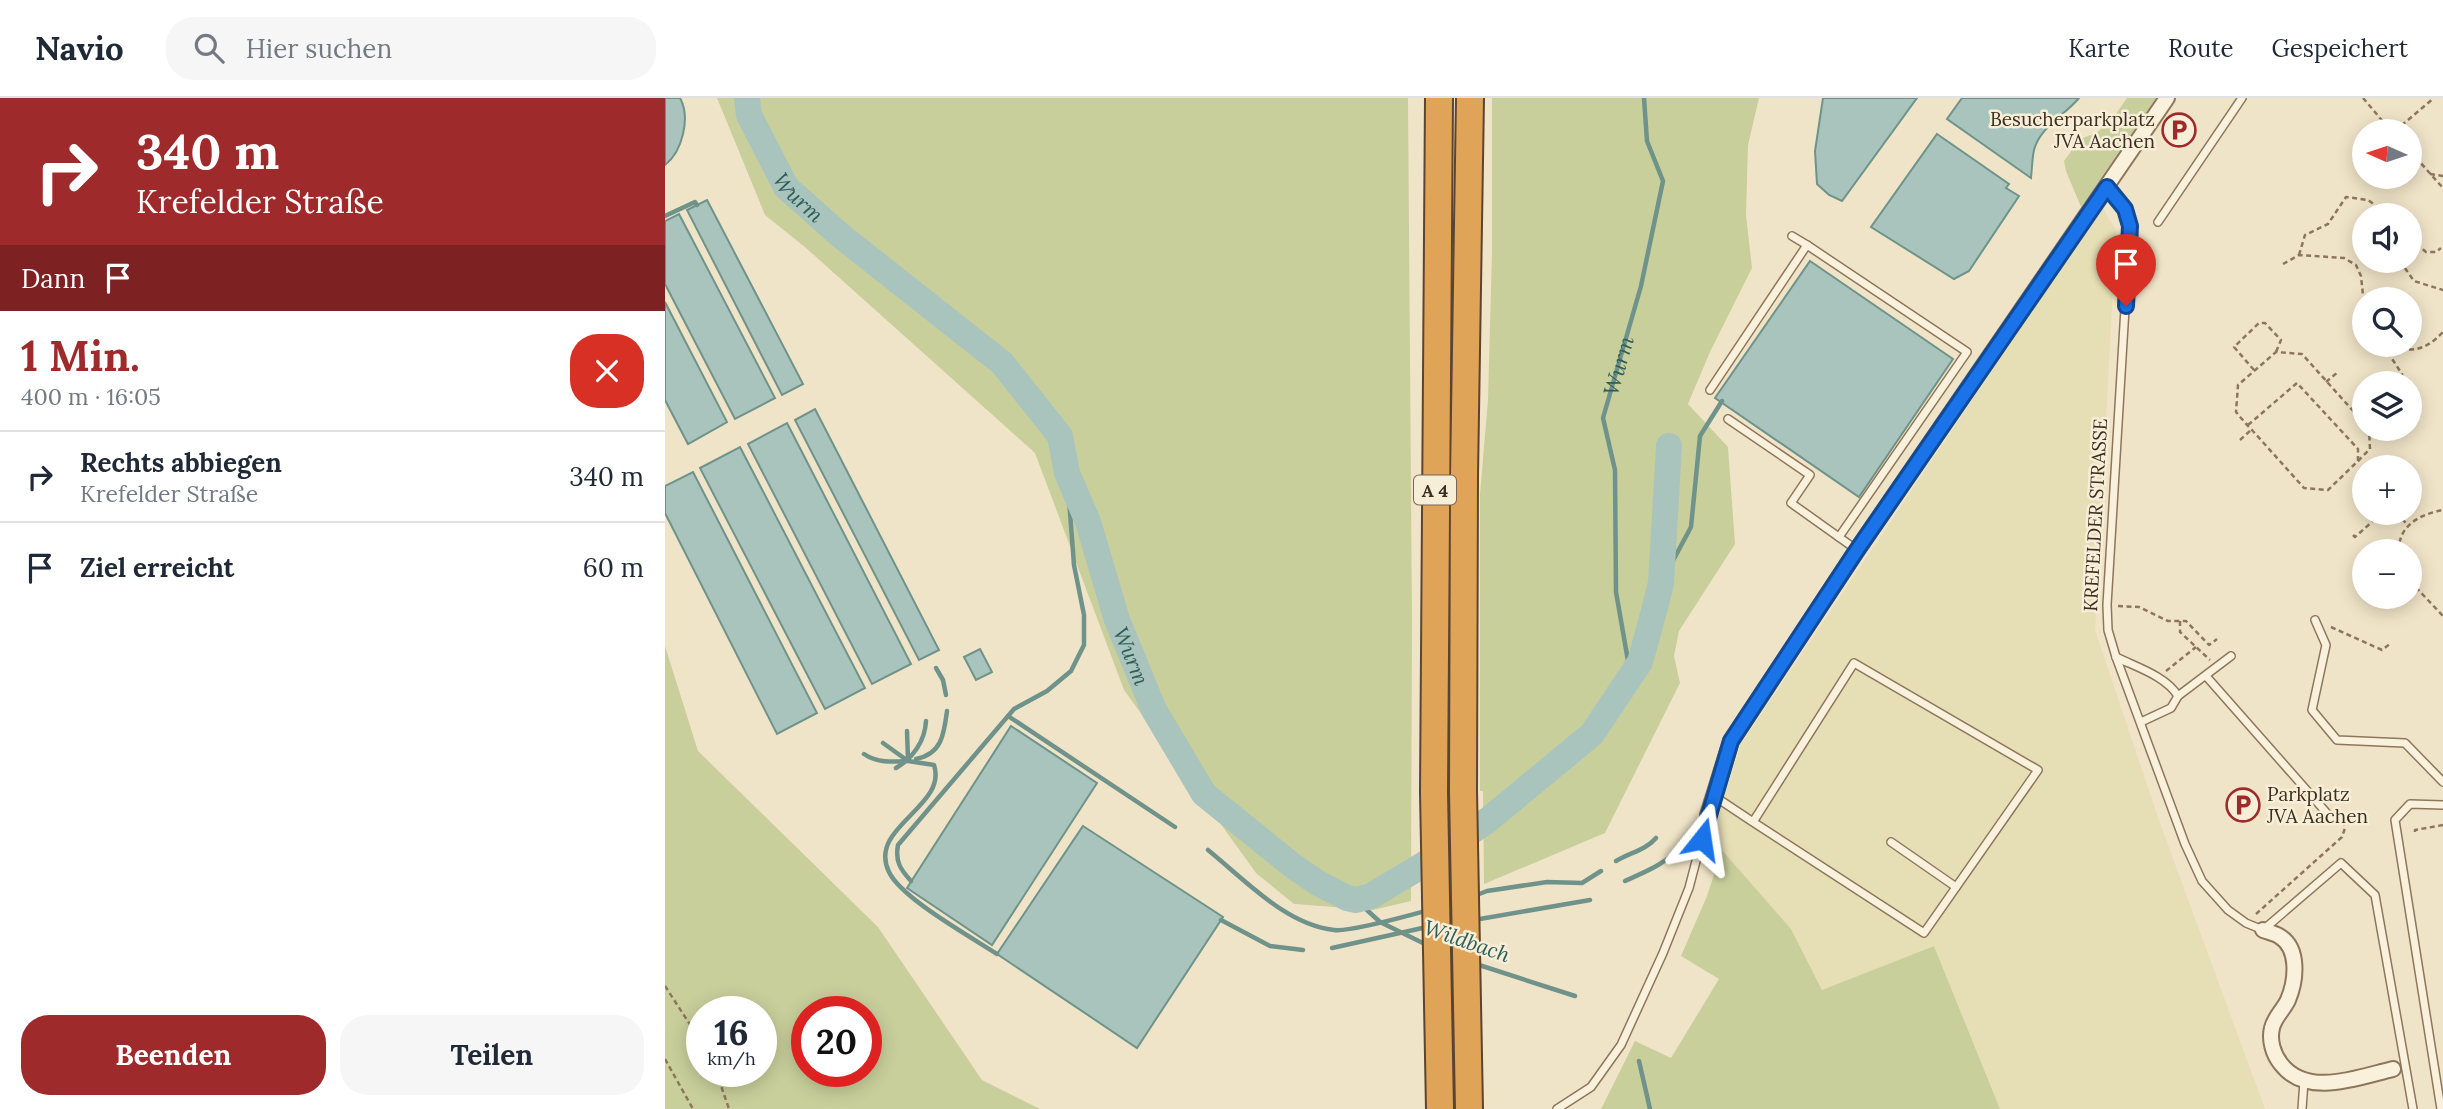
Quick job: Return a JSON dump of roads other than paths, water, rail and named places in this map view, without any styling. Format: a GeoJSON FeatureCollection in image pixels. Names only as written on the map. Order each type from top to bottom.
{"type":"FeatureCollection","features":[{"type":"Feature","properties":{"kind":"highway","name":"A 4"},"geometry":{"type":"LineString","coordinates":[[1439,98],[1434,792],[1440,1109]]}},
{"type":"Feature","properties":{"kind":"highway","name":"A 4"},"geometry":{"type":"LineString","coordinates":[[1469,1109],[1463,791],[1470,98]]}},
{"type":"Feature","properties":{"kind":"street"},"geometry":{"type":"LineString","coordinates":[[1708,816],[1731,741],[1857,550],[2167,98]]}},
{"type":"Feature","properties":{"kind":"street","name":"KREFELDER STRASSE"},"geometry":{"type":"LineString","coordinates":[[2263,930],[2280,936],[2290,948],[2295,966],[2288,1001],[2272,1026],[2272,1045],[2285,1070],[2304,1080]]}},
{"type":"Feature","properties":{"kind":"street"},"geometry":{"type":"LineString","coordinates":[[2304,1080],[2323,1083],[2393,1069]]}},
{"type":"Feature","properties":{"kind":"lane"},"geometry":{"type":"LineString","coordinates":[[2158,222],[2242,98]]}},
{"type":"Feature","properties":{"kind":"lane","name":"KREFELDER STRASSE"},"geometry":{"type":"LineString","coordinates":[[2107,187],[2125,209],[2130,226],[2107,605],[2108,630],[2185,844],[2202,881],[2228,910],[2246,923],[2263,930]]}},
{"type":"Feature","properties":{"kind":"lane"},"geometry":{"type":"LineString","coordinates":[[1792,236],[1967,352],[1839,537]]}},
{"type":"Feature","properties":{"kind":"lane"},"geometry":{"type":"LineString","coordinates":[[1710,390],[1807,245]]}},
{"type":"Feature","properties":{"kind":"lane"},"geometry":{"type":"LineString","coordinates":[[1728,419],[1810,475],[1791,503],[1857,550]]}},
{"type":"Feature","properties":{"kind":"lane"},"geometry":{"type":"LineString","coordinates":[[2315,620],[2326,645],[2312,710],[2337,740],[2405,743],[2443,782]]}},
{"type":"Feature","properties":{"kind":"lane"},"geometry":{"type":"LineString","coordinates":[[2141,722],[2171,708],[2178,696],[2231,656]]}},
{"type":"Feature","properties":{"kind":"lane"},"geometry":{"type":"LineString","coordinates":[[2116,657],[2158,678],[2173,688],[2178,696]]}},
{"type":"Feature","properties":{"kind":"lane"},"geometry":{"type":"LineString","coordinates":[[1714,796],[1753,822],[1924,933],[2038,770],[1854,663],[1753,822]]}},
{"type":"Feature","properties":{"kind":"lane"},"geometry":{"type":"LineString","coordinates":[[2206,676],[2335,817]]}},
{"type":"Feature","properties":{"kind":"lane"},"geometry":{"type":"LineString","coordinates":[[2441,1109],[2395,820],[2410,804],[2443,805]]}},
{"type":"Feature","properties":{"kind":"lane"},"geometry":{"type":"LineString","coordinates":[[1557,1109],[1591,1087],[1621,1045],[1689,888],[1708,816]]}},
{"type":"Feature","properties":{"kind":"lane"},"geometry":{"type":"LineString","coordinates":[[1891,842],[1956,887]]}},
{"type":"Feature","properties":{"kind":"lane"},"geometry":{"type":"LineString","coordinates":[[2263,930],[2341,863],[2375,895],[2413,1109]]}},
{"type":"Feature","properties":{"kind":"lane"},"geometry":{"type":"LineString","coordinates":[[2302,1109],[2304,1080]]}},
{"type":"Feature","properties":{"kind":"water"},"geometry":{"type":"Polygon","coordinates":[[[665,98],[680,98],[685,125],[676,152],[665,165],[665,98]]]}},
{"type":"Feature","properties":{"kind":"water"},"geometry":{"type":"Polygon","coordinates":[[[1823,98],[1917,98],[1842,201],[1829,195],[1817,184],[1815,151],[1823,98]]]}},
{"type":"Feature","properties":{"kind":"water"},"geometry":{"type":"Polygon","coordinates":[[[1962,98],[2079,98],[2047,128],[2037,142],[2033,153],[2031,178],[1947,119],[1962,98]]]}},
{"type":"Feature","properties":{"kind":"water"},"geometry":{"type":"Polygon","coordinates":[[[1937,134],[2009,184],[2006,188],[2019,196],[1969,271],[1954,279],[1871,227],[1937,134]]]}},
{"type":"Feature","properties":{"kind":"water"},"geometry":{"type":"Polygon","coordinates":[[[707,200],[803,384],[782,395],[687,210],[707,200]]]}},
{"type":"Feature","properties":{"kind":"water"},"geometry":{"type":"Polygon","coordinates":[[[679,214],[775,398],[735,419],[665,284],[665,221],[679,214]]]}},
{"type":"Feature","properties":{"kind":"water"},"geometry":{"type":"Polygon","coordinates":[[[1810,261],[1953,359],[1859,497],[1715,398],[1810,261]]]}},
{"type":"Feature","properties":{"kind":"water"},"geometry":{"type":"Polygon","coordinates":[[[665,302],[727,422],[688,444],[665,400],[665,302]]]}},
{"type":"Feature","properties":{"kind":"water"},"geometry":{"type":"Polygon","coordinates":[[[815,409],[939,650],[919,660],[795,420],[815,409]]]}},
{"type":"Feature","properties":{"kind":"water"},"geometry":{"type":"Polygon","coordinates":[[[787,423],[911,664],[872,684],[748,444],[787,423]]]}},
{"type":"Feature","properties":{"kind":"water"},"geometry":{"type":"Polygon","coordinates":[[[740,447],[865,688],[825,709],[700,468],[740,447]]]}},
{"type":"Feature","properties":{"kind":"water"},"geometry":{"type":"Polygon","coordinates":[[[693,472],[817,713],[777,734],[665,513],[665,486],[693,472]]]}},
{"type":"Feature","properties":{"kind":"water"},"geometry":{"type":"Polygon","coordinates":[[[980,649],[992,672],[976,680],[964,657],[980,649]]]}},
{"type":"Feature","properties":{"kind":"water"},"geometry":{"type":"Polygon","coordinates":[[[1011,726],[1097,783],[992,945],[907,888],[1011,726]]]}},
{"type":"Feature","properties":{"kind":"water"},"geometry":{"type":"Polygon","coordinates":[[[1083,826],[1223,917],[1137,1048],[997,954],[1083,826]]]}},
{"type":"Feature","properties":{"kind":"waterway","name":"Wurm"},"geometry":{"type":"LineString","coordinates":[[747,98],[749,115],[786,187],[841,236],[1002,363],[1060,436],[1067,473],[1088,522],[1117,620],[1154,710],[1204,794],[1293,866],[1347,898],[1356,900],[1371,896],[1423,865],[1488,820],[1592,734],[1640,662],[1654,611],[1661,583],[1669,446]]}},
{"type":"Feature","properties":{"kind":"waterway","name":"Wurm"},"geometry":{"type":"LineString","coordinates":[[1631,678],[1616,592],[1615,470],[1603,418],[1641,286],[1663,181],[1647,141],[1644,98]]}},
{"type":"Feature","properties":{"kind":"waterway"},"geometry":{"type":"LineString","coordinates":[[665,216],[695,202],[697,205]]}},
{"type":"Feature","properties":{"kind":"waterway"},"geometry":{"type":"LineString","coordinates":[[1661,583],[1691,527],[1700,436],[1722,401]]}},
{"type":"Feature","properties":{"kind":"waterway"},"geometry":{"type":"LineString","coordinates":[[911,881],[899,864],[898,845],[1014,709],[1047,691],[1071,671],[1084,645],[1084,615],[1074,565],[1067,473]]}},
{"type":"Feature","properties":{"kind":"waterway"},"geometry":{"type":"LineString","coordinates":[[936,668],[943,680],[946,695]]}},
{"type":"Feature","properties":{"kind":"waterway"},"geometry":{"type":"LineString","coordinates":[[916,759],[931,753],[940,742],[947,711]]}},
{"type":"Feature","properties":{"kind":"waterway"},"geometry":{"type":"LineString","coordinates":[[1008,716],[1175,827]]}},
{"type":"Feature","properties":{"kind":"waterway"},"geometry":{"type":"LineString","coordinates":[[896,768],[917,748],[926,721]]}},
{"type":"Feature","properties":{"kind":"waterway"},"geometry":{"type":"LineString","coordinates":[[907,731],[908,760]]}},
{"type":"Feature","properties":{"kind":"waterway"},"geometry":{"type":"LineString","coordinates":[[883,743],[908,761],[934,765],[935,780],[930,793],[897,829],[889,842],[885,856],[889,872],[896,882],[922,905],[997,954]]}},
{"type":"Feature","properties":{"kind":"waterway"},"geometry":{"type":"LineString","coordinates":[[864,754],[890,762],[907,761]]}},
{"type":"Feature","properties":{"kind":"waterway"},"geometry":{"type":"LineString","coordinates":[[1616,861],[1656,838]]}},
{"type":"Feature","properties":{"kind":"waterway"},"geometry":{"type":"LineString","coordinates":[[1625,881],[1661,864],[1678,848]]}},
{"type":"Feature","properties":{"kind":"waterway"},"geometry":{"type":"LineString","coordinates":[[1208,850],[1266,899],[1316,926],[1342,930],[1429,910]]}},
{"type":"Feature","properties":{"kind":"waterway"},"geometry":{"type":"LineString","coordinates":[[1474,896],[1487,891],[1547,882],[1582,883],[1601,871]]}},
{"type":"Feature","properties":{"kind":"waterway","name":"Wildbach"},"geometry":{"type":"LineString","coordinates":[[1356,900],[1380,922],[1429,946]]}},
{"type":"Feature","properties":{"kind":"waterway"},"geometry":{"type":"LineString","coordinates":[[1474,920],[1590,900]]}},
{"type":"Feature","properties":{"kind":"waterway"},"geometry":{"type":"LineString","coordinates":[[1221,920],[1270,946],[1303,950]]}},
{"type":"Feature","properties":{"kind":"waterway"},"geometry":{"type":"LineString","coordinates":[[1332,948],[1427,927]]}},
{"type":"Feature","properties":{"kind":"waterway","name":"Wildbach"},"geometry":{"type":"LineString","coordinates":[[1476,964],[1575,996]]}},
{"type":"Feature","properties":{"kind":"waterway","name":"Wildbach"},"geometry":{"type":"LineString","coordinates":[[1639,1061],[1650,1109]]}},
{"type":"Feature","properties":{"kind":"place","name":"Besucherparkplatz JVA Aachen"},"geometry":{"type":"Point","coordinates":[2179,130]}},
{"type":"Feature","properties":{"kind":"place","name":"Parkplatz JVA Aachen"},"geometry":{"type":"Point","coordinates":[2243,805]}}]}
